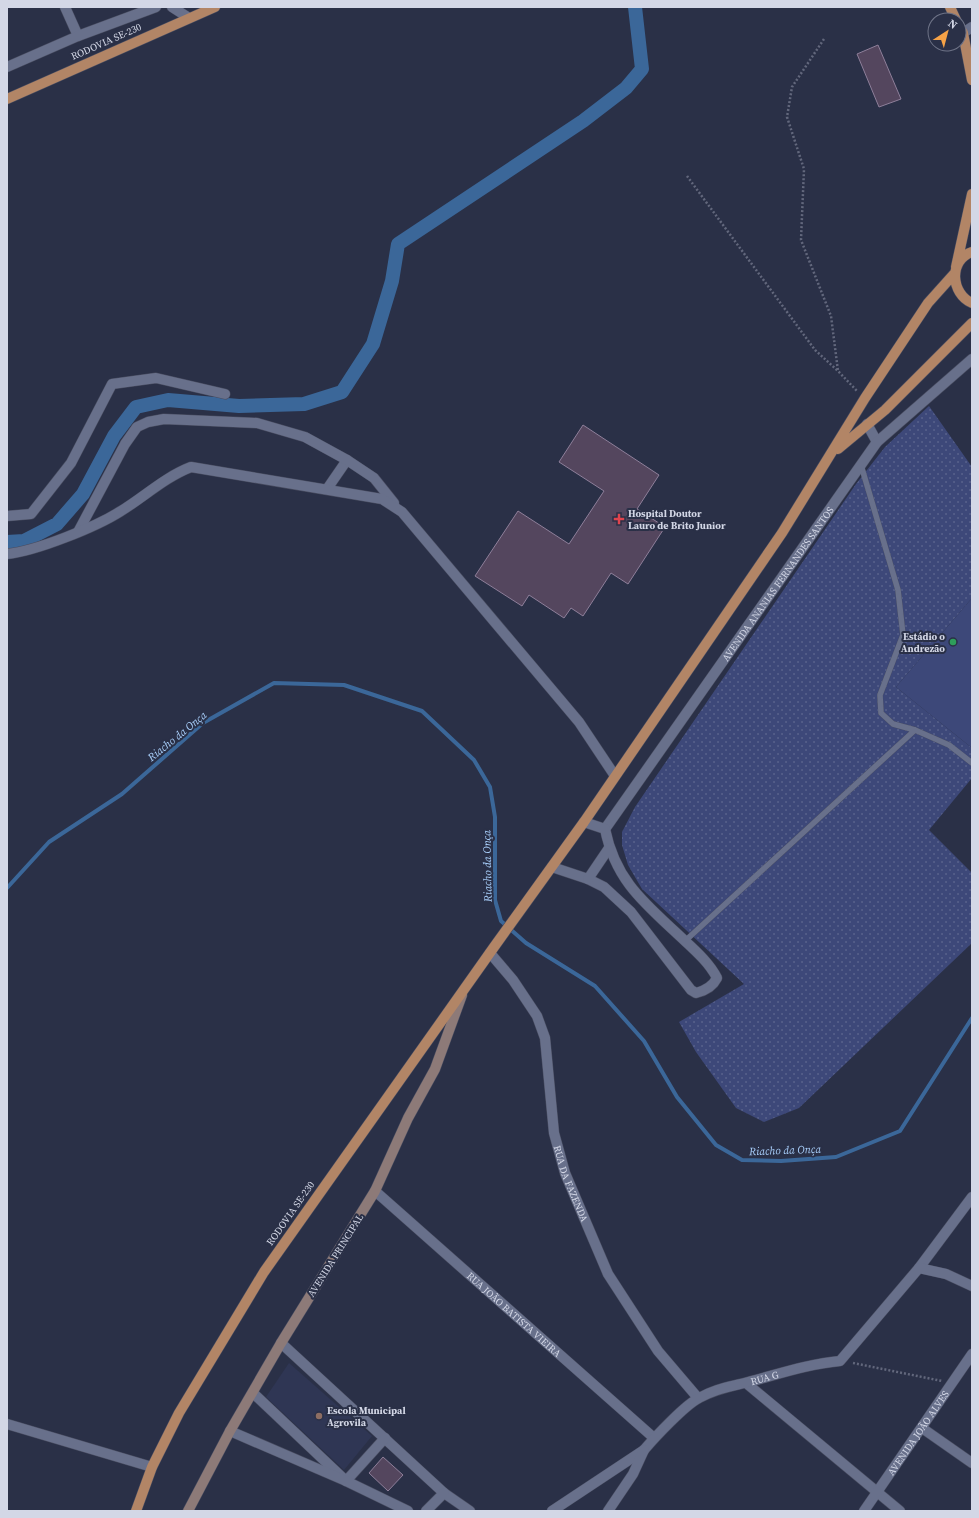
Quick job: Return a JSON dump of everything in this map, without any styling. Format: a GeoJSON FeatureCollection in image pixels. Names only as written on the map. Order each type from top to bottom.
{"type":"FeatureCollection","features":[{"type":"Feature","properties":{"kind":"main road","name":"RODOVIA SE-230"},"geometry":{"type":"LineString","coordinates":[[7,99],[215,7]]}},
{"type":"Feature","properties":{"kind":"main road"},"geometry":{"type":"LineString","coordinates":[[966,52],[972,80]]}},
{"type":"Feature","properties":{"kind":"main road"},"geometry":{"type":"LineString","coordinates":[[972,194],[955,271],[957,290],[967,301],[972,303]]}},
{"type":"Feature","properties":{"kind":"main road"},"geometry":{"type":"LineString","coordinates":[[832,455],[865,398],[928,304],[955,271],[966,254],[972,252]]}},
{"type":"Feature","properties":{"kind":"main road"},"geometry":{"type":"LineString","coordinates":[[832,455],[884,410],[972,323]]}},
{"type":"Feature","properties":{"kind":"main road","name":"RODOVIA SE-230"},"geometry":{"type":"LineString","coordinates":[[136,1511],[152,1467],[180,1413],[264,1272],[584,822],[782,534],[832,455]]}},
{"type":"Feature","properties":{"kind":"street"},"geometry":{"type":"LineString","coordinates":[[66,7],[78,36]]}},
{"type":"Feature","properties":{"kind":"street"},"geometry":{"type":"LineString","coordinates":[[7,67],[78,36],[156,7]]}},
{"type":"Feature","properties":{"kind":"street"},"geometry":{"type":"LineString","coordinates":[[172,7],[189,18]]}},
{"type":"Feature","properties":{"kind":"street","name":"AVENIDA ANANIAS FERNANDES SANTOS"},"geometry":{"type":"LineString","coordinates":[[605,829],[860,464],[877,442],[972,359]]}},
{"type":"Feature","properties":{"kind":"street"},"geometry":{"type":"LineString","coordinates":[[7,516],[31,514],[71,463],[112,384],[156,378],[225,394]]}},
{"type":"Feature","properties":{"kind":"street"},"geometry":{"type":"LineString","coordinates":[[78,532],[125,444],[137,427],[148,422],[164,419],[257,424],[305,437],[374,478],[579,722],[615,776]]}},
{"type":"Feature","properties":{"kind":"street"},"geometry":{"type":"LineString","coordinates":[[867,424],[877,442]]}},
{"type":"Feature","properties":{"kind":"street"},"geometry":{"type":"LineString","coordinates":[[327,489],[346,460]]}},
{"type":"Feature","properties":{"kind":"street"},"geometry":{"type":"LineString","coordinates":[[7,554],[23,552],[78,532],[120,512],[178,472],[191,467],[382,499],[402,512]]}},
{"type":"Feature","properties":{"kind":"street"},"geometry":{"type":"LineString","coordinates":[[552,867],[588,879],[604,887],[631,912],[669,959],[691,990],[696,993],[701,992],[714,983],[717,978],[704,961],[641,899],[625,880],[609,848],[605,829],[584,822]]}},
{"type":"Feature","properties":{"kind":"street"},"geometry":{"type":"LineString","coordinates":[[588,879],[609,848]]}},
{"type":"Feature","properties":{"kind":"street","name":"RUA DA FAZENDA"},"geometry":{"type":"LineString","coordinates":[[492,950],[537,1016],[545,1038],[554,1133],[565,1173],[608,1274],[658,1351],[698,1398]]}},
{"type":"Feature","properties":{"kind":"street","name":"AVENIDA PRINCIPAL"},"geometry":{"type":"LineString","coordinates":[[188,1511],[230,1431],[281,1343],[375,1191],[408,1118],[435,1069],[463,991]]}},
{"type":"Feature","properties":{"kind":"street","name":"RUA JOÃO BATISTA VIEIRA"},"geometry":{"type":"LineString","coordinates":[[375,1191],[654,1438]]}},
{"type":"Feature","properties":{"kind":"street"},"geometry":{"type":"LineString","coordinates":[[840,1361],[919,1268],[972,1197]]}},
{"type":"Feature","properties":{"kind":"street"},"geometry":{"type":"LineString","coordinates":[[919,1268],[946,1274],[972,1286]]}},
{"type":"Feature","properties":{"kind":"street"},"geometry":{"type":"LineString","coordinates":[[281,1343],[444,1493],[470,1511]]}},
{"type":"Feature","properties":{"kind":"street","name":"AVENIDA JOÃO ALVES"},"geometry":{"type":"LineString","coordinates":[[864,1511],[972,1354]]}},
{"type":"Feature","properties":{"kind":"street","name":"RUA G"},"geometry":{"type":"LineString","coordinates":[[552,1511],[644,1450],[654,1438],[698,1398],[722,1387],[746,1383],[816,1363],[840,1361]]}},
{"type":"Feature","properties":{"kind":"street"},"geometry":{"type":"LineString","coordinates":[[746,1383],[900,1511]]}},
{"type":"Feature","properties":{"kind":"street"},"geometry":{"type":"LineString","coordinates":[[253,1393],[346,1481]]}},
{"type":"Feature","properties":{"kind":"street"},"geometry":{"type":"LineString","coordinates":[[7,1424],[152,1467]]}},
{"type":"Feature","properties":{"kind":"street"},"geometry":{"type":"LineString","coordinates":[[922,1428],[972,1463]]}},
{"type":"Feature","properties":{"kind":"street"},"geometry":{"type":"LineString","coordinates":[[230,1431],[346,1481],[408,1511]]}},
{"type":"Feature","properties":{"kind":"street"},"geometry":{"type":"LineString","coordinates":[[346,1481],[384,1438]]}},
{"type":"Feature","properties":{"kind":"street"},"geometry":{"type":"LineString","coordinates":[[608,1511],[633,1474],[644,1450]]}},
{"type":"Feature","properties":{"kind":"street"},"geometry":{"type":"LineString","coordinates":[[426,1511],[444,1493]]}},
{"type":"Feature","properties":{"kind":"lane"},"geometry":{"type":"LineString","coordinates":[[860,464],[898,590],[904,635],[880,695],[881,713],[893,724],[914,730],[949,745],[972,763]]}},
{"type":"Feature","properties":{"kind":"lane"},"geometry":{"type":"LineString","coordinates":[[685,941],[914,730]]}},
{"type":"Feature","properties":{"kind":"path"},"geometry":{"type":"LineString","coordinates":[[824,39],[792,87],[787,117],[804,169],[801,240],[831,316],[838,371]]}},
{"type":"Feature","properties":{"kind":"path"},"geometry":{"type":"LineString","coordinates":[[687,176],[815,350],[865,398]]}},
{"type":"Feature","properties":{"kind":"path"},"geometry":{"type":"LineString","coordinates":[[840,1361],[874,1366],[952,1383]]}},
{"type":"Feature","properties":{"kind":"shaded area"},"geometry":{"type":"Polygon","coordinates":[[[929,406],[972,467],[972,598],[896,687],[972,748],[972,778],[929,830],[972,873],[972,943],[799,1108],[764,1122],[736,1108],[696,1052],[679,1022],[744,984],[642,889],[628,865],[622,845],[622,832],[635,807],[856,484],[885,447],[929,406]]]}},
{"type":"Feature","properties":{"kind":"shaded area","name":"Estádio o Andrezão"},"geometry":{"type":"Polygon","coordinates":[[[972,598],[972,748],[896,687],[972,598]]]}},
{"type":"Feature","properties":{"kind":"shaded area","name":"Escola Municipal Agrovila"},"geometry":{"type":"Polygon","coordinates":[[[289,1363],[372,1436],[344,1470],[266,1397],[289,1363]]]}},
{"type":"Feature","properties":{"kind":"building"},"geometry":{"type":"Polygon","coordinates":[[[878,45],[901,99],[879,107],[857,54],[878,45]]]}},
{"type":"Feature","properties":{"kind":"building","name":"Hospital Doutor Lauro de Brito Junior"},"geometry":{"type":"Polygon","coordinates":[[[583,425],[659,475],[637,509],[665,527],[628,584],[611,573],[583,616],[571,608],[564,618],[529,595],[522,606],[475,576],[518,511],[569,544],[604,491],[559,462],[583,425]]]}},
{"type":"Feature","properties":{"kind":"building"},"geometry":{"type":"Polygon","coordinates":[[[383,1457],[403,1475],[388,1491],[369,1473],[383,1457]]]}},
{"type":"Feature","properties":{"kind":"waterway"},"geometry":{"type":"LineString","coordinates":[[7,542],[24,541],[57,524],[83,494],[114,436],[136,407],[168,400],[239,406],[304,404],[342,392],[373,344],[392,281],[398,244],[583,121],[626,88],[642,69],[635,7]]}},
{"type":"Feature","properties":{"kind":"waterway","name":"Riacho da Onça"},"geometry":{"type":"LineString","coordinates":[[7,888],[49,842],[122,794],[203,723],[274,683],[344,685],[422,711],[474,760],[490,787],[495,817],[495,900],[501,921],[526,943],[595,986],[644,1041],[677,1097],[716,1145],[742,1160],[781,1161],[836,1157],[900,1131],[972,1018]]}},
{"type":"Feature","properties":{"kind":"place","name":"Hospital Doutor Lauro de Brito Junior"},"geometry":{"type":"Point","coordinates":[619,519]}},
{"type":"Feature","properties":{"kind":"place","name":"Estádio o Andrezão"},"geometry":{"type":"Point","coordinates":[953,642]}},
{"type":"Feature","properties":{"kind":"place","name":"Escola Municipal Agrovila"},"geometry":{"type":"Point","coordinates":[319,1416]}}]}
